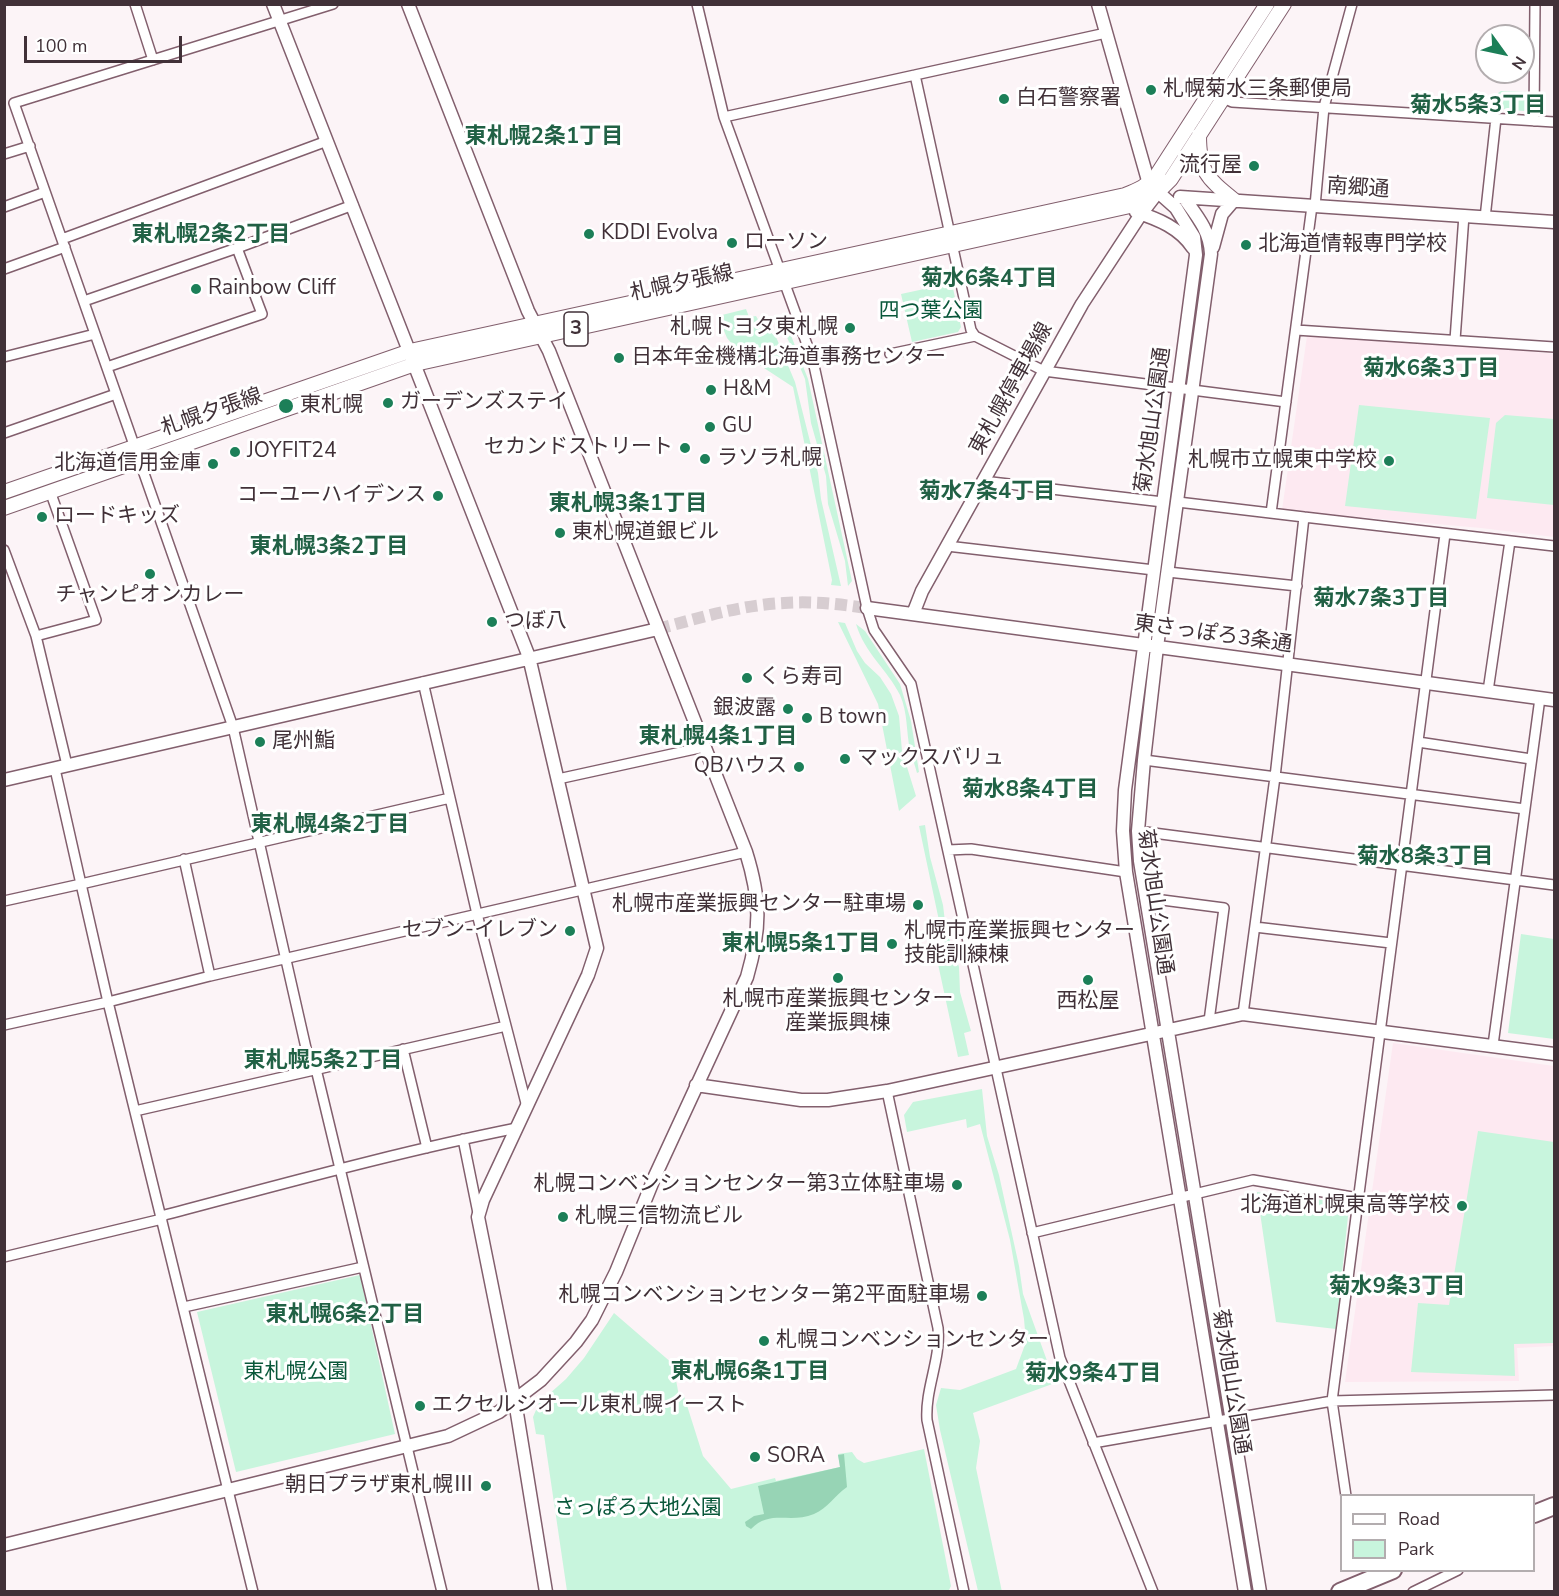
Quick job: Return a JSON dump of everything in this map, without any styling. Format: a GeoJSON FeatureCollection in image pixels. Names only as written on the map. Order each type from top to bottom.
{"type":"FeatureCollection","features":[{"type":"Feature","properties":{"kind":"highway"},"geometry":{"type":"LineString","coordinates":[[1535,1513],[1554,1506]]}},
{"type":"Feature","properties":{"kind":"highway"},"geometry":{"type":"LineString","coordinates":[[1340,1592],[1359,1577],[1383,1572]]}},
{"type":"Feature","properties":{"kind":"main road","name":"札幌夕張線"},"geometry":{"type":"LineString","coordinates":[[4,508],[140,460],[412,357],[542,336],[1125,209],[1139,204],[1154,188],[1267,4]]}},
{"type":"Feature","properties":{"kind":"main road","name":"札幌夕張線"},"geometry":{"type":"LineString","coordinates":[[4,492],[412,357],[534,323],[1154,188],[1171,179],[1284,4]]}},
{"type":"Feature","properties":{"kind":"main road"},"geometry":{"type":"LineString","coordinates":[[1199,135],[1200,159],[1205,172],[1215,185],[1234,200]]}},
{"type":"Feature","properties":{"kind":"street"},"geometry":{"type":"LineString","coordinates":[[135,4],[153,60]]}},
{"type":"Feature","properties":{"kind":"street"},"geometry":{"type":"LineString","coordinates":[[273,4],[529,657],[597,948],[596,956],[483,1200],[478,1216]]}},
{"type":"Feature","properties":{"kind":"street"},"geometry":{"type":"LineString","coordinates":[[333,4],[9,104],[30,146],[233,727],[286,959],[442,1592]]}},
{"type":"Feature","properties":{"kind":"street"},"geometry":{"type":"LineString","coordinates":[[4,1545],[448,1436],[499,1412],[541,1380],[559,1362],[592,1320],[616,1272],[655,1176],[747,977],[753,957],[759,919],[755,881],[746,852],[549,351],[534,323],[408,4]]}},
{"type":"Feature","properties":{"kind":"street"},"geometry":{"type":"LineString","coordinates":[[697,4],[724,117],[813,361],[867,608],[874,630],[911,684],[1060,1358],[1153,1592]]}},
{"type":"Feature","properties":{"kind":"street"},"geometry":{"type":"LineString","coordinates":[[1098,4],[1154,188]]}},
{"type":"Feature","properties":{"kind":"street"},"geometry":{"type":"LineString","coordinates":[[1271,513],[1313,206],[1324,107],[1352,4]]}},
{"type":"Feature","properties":{"kind":"street"},"geometry":{"type":"LineString","coordinates":[[1534,121],[1535,4]]}},
{"type":"Feature","properties":{"kind":"street"},"geometry":{"type":"LineString","coordinates":[[724,117],[1106,33]]}},
{"type":"Feature","properties":{"kind":"street"},"geometry":{"type":"LineString","coordinates":[[915,75],[971,330],[975,336],[1044,371],[1193,392],[1286,402]]}},
{"type":"Feature","properties":{"kind":"street"},"geometry":{"type":"LineString","coordinates":[[1223,98],[1232,102],[1554,122]]}},
{"type":"Feature","properties":{"kind":"street"},"geometry":{"type":"LineString","coordinates":[[1485,218],[1496,118]]}},
{"type":"Feature","properties":{"kind":"street"},"geometry":{"type":"LineString","coordinates":[[4,269],[64,243],[327,141]]}},
{"type":"Feature","properties":{"kind":"street"},"geometry":{"type":"LineString","coordinates":[[4,154],[30,146]]}},
{"type":"Feature","properties":{"kind":"street","name":"南郷通"},"geometry":{"type":"LineString","coordinates":[[1154,188],[1184,198],[1554,222]]}},
{"type":"Feature","properties":{"kind":"street","name":"東札幌停車場線"},"geometry":{"type":"LineString","coordinates":[[913,614],[922,591],[1044,371],[1082,304],[1141,214],[1154,188]]}},
{"type":"Feature","properties":{"kind":"street","name":"菊水旭山公園通"},"geometry":{"type":"LineString","coordinates":[[1154,188],[1176,208],[1194,237],[1196,255],[1125,790],[1123,831],[1126,872],[1245,1592]]}},
{"type":"Feature","properties":{"kind":"street"},"geometry":{"type":"LineString","coordinates":[[4,207],[45,192]]}},
{"type":"Feature","properties":{"kind":"street","name":"菊水旭山公園通"},"geometry":{"type":"LineString","coordinates":[[1184,198],[1207,230],[1211,243],[1211,254],[1157,647],[1143,760],[1138,831],[1140,861],[1167,1030],[1260,1592]]}},
{"type":"Feature","properties":{"kind":"street"},"geometry":{"type":"LineString","coordinates":[[1211,254],[1222,214],[1234,200]]}},
{"type":"Feature","properties":{"kind":"street"},"geometry":{"type":"LineString","coordinates":[[84,301],[352,205]]}},
{"type":"Feature","properties":{"kind":"street"},"geometry":{"type":"LineString","coordinates":[[1125,209],[1177,230],[1186,238],[1196,255]]}},
{"type":"Feature","properties":{"kind":"street"},"geometry":{"type":"LineString","coordinates":[[1455,340],[1464,216]]}},
{"type":"Feature","properties":{"kind":"street"},"geometry":{"type":"LineString","coordinates":[[107,367],[262,314],[237,248]]}},
{"type":"Feature","properties":{"kind":"street"},"geometry":{"type":"LineString","coordinates":[[1296,330],[1554,347]]}},
{"type":"Feature","properties":{"kind":"street"},"geometry":{"type":"LineString","coordinates":[[4,357],[95,334]]}},
{"type":"Feature","properties":{"kind":"street"},"geometry":{"type":"LineString","coordinates":[[890,354],[975,336]]}},
{"type":"Feature","properties":{"kind":"street"},"geometry":{"type":"LineString","coordinates":[[4,433],[116,394]]}},
{"type":"Feature","properties":{"kind":"street"},"geometry":{"type":"LineString","coordinates":[[983,481],[1163,502]]}},
{"type":"Feature","properties":{"kind":"street"},"geometry":{"type":"LineString","coordinates":[[36,636],[96,620],[50,491]]}},
{"type":"Feature","properties":{"kind":"street"},"geometry":{"type":"LineString","coordinates":[[1178,502],[1554,546]]}},
{"type":"Feature","properties":{"kind":"street"},"geometry":{"type":"LineString","coordinates":[[1243,1014],[1275,777],[1304,517]]}},
{"type":"Feature","properties":{"kind":"street"},"geometry":{"type":"LineString","coordinates":[[1346,1494],[1332,1401],[1445,534]]}},
{"type":"Feature","properties":{"kind":"street"},"geometry":{"type":"LineString","coordinates":[[1488,691],[1510,541]]}},
{"type":"Feature","properties":{"kind":"street"},"geometry":{"type":"LineString","coordinates":[[947,546],[1154,570]]}},
{"type":"Feature","properties":{"kind":"street"},"geometry":{"type":"LineString","coordinates":[[4,550],[36,636],[81,884],[254,1592]]}},
{"type":"Feature","properties":{"kind":"street"},"geometry":{"type":"LineString","coordinates":[[1168,572],[1297,586]]}},
{"type":"Feature","properties":{"kind":"street","name":"東さっぽろ3条通"},"geometry":{"type":"LineString","coordinates":[[867,608],[1554,700]]}},
{"type":"Feature","properties":{"kind":"street"},"geometry":{"type":"LineString","coordinates":[[4,780],[658,629]]}},
{"type":"Feature","properties":{"kind":"street"},"geometry":{"type":"LineString","coordinates":[[423,682],[477,914],[527,1107]]}},
{"type":"Feature","properties":{"kind":"street"},"geometry":{"type":"LineString","coordinates":[[1493,1045],[1540,698]]}},
{"type":"Feature","properties":{"kind":"street"},"geometry":{"type":"LineString","coordinates":[[1418,741],[1532,759]]}},
{"type":"Feature","properties":{"kind":"street"},"geometry":{"type":"LineString","coordinates":[[558,778],[704,747]]}},
{"type":"Feature","properties":{"kind":"street"},"geometry":{"type":"LineString","coordinates":[[1143,760],[1525,809]]}},
{"type":"Feature","properties":{"kind":"street"},"geometry":{"type":"LineString","coordinates":[[4,901],[450,798]]}},
{"type":"Feature","properties":{"kind":"street"},"geometry":{"type":"LineString","coordinates":[[1138,831],[1554,885]]}},
{"type":"Feature","properties":{"kind":"street"},"geometry":{"type":"LineString","coordinates":[[948,850],[971,849],[1126,872]]}},
{"type":"Feature","properties":{"kind":"street"},"geometry":{"type":"LineString","coordinates":[[4,1025],[746,852]]}},
{"type":"Feature","properties":{"kind":"street"},"geometry":{"type":"LineString","coordinates":[[184,860],[210,976]]}},
{"type":"Feature","properties":{"kind":"street"},"geometry":{"type":"LineString","coordinates":[[1147,898],[1224,908],[1209,1021]]}},
{"type":"Feature","properties":{"kind":"street"},"geometry":{"type":"LineString","coordinates":[[1255,927],[1391,943]]}},
{"type":"Feature","properties":{"kind":"street"},"geometry":{"type":"LineString","coordinates":[[696,1085],[801,1100],[828,1101],[888,1091],[1243,1014],[1554,1054]]}},
{"type":"Feature","properties":{"kind":"street"},"geometry":{"type":"LineString","coordinates":[[135,1111],[506,1026]]}},
{"type":"Feature","properties":{"kind":"street"},"geometry":{"type":"LineString","coordinates":[[403,1049],[427,1148]]}},
{"type":"Feature","properties":{"kind":"street"},"geometry":{"type":"LineString","coordinates":[[888,1091],[938,1328],[938,1357],[927,1394],[927,1420],[964,1592]]}},
{"type":"Feature","properties":{"kind":"street"},"geometry":{"type":"LineString","coordinates":[[4,1257],[162,1218],[339,1170],[463,1139],[518,1128]]}},
{"type":"Feature","properties":{"kind":"street"},"geometry":{"type":"LineString","coordinates":[[463,1139],[514,1401],[546,1592]]}},
{"type":"Feature","properties":{"kind":"street"},"geometry":{"type":"LineString","coordinates":[[1032,1233],[1253,1180],[1358,1198]]}},
{"type":"Feature","properties":{"kind":"street"},"geometry":{"type":"LineString","coordinates":[[184,1307],[363,1267]]}},
{"type":"Feature","properties":{"kind":"street"},"geometry":{"type":"LineString","coordinates":[[1093,1443],[1332,1401],[1554,1395]]}},
{"type":"Feature","properties":{"kind":"street"},"geometry":{"type":"LineString","coordinates":[[1414,1591],[1454,1572]]}},
{"type":"Feature","properties":{"kind":"shaded area","name":"札幌市立幌東中学校"},"geometry":{"type":"Polygon","coordinates":[[[1307,336],[1452,344],[1554,354],[1554,537],[1282,510],[1307,336]]]}},
{"type":"Feature","properties":{"kind":"shaded area","name":"北海道札幌東高等学校"},"geometry":{"type":"Polygon","coordinates":[[[1393,1043],[1554,1066],[1554,1346],[1517,1348],[1519,1381],[1345,1382],[1393,1043]]]}},
{"type":"Feature","properties":{"kind":"green space"},"geometry":{"type":"Polygon","coordinates":[[[1501,91],[1525,92],[1527,94],[1526,109],[1524,111],[1497,109],[1498,93],[1501,91]]]}},
{"type":"Feature","properties":{"kind":"green space","name":"四つ葉公園"},"geometry":{"type":"Polygon","coordinates":[[[952,283],[961,327],[958,332],[912,342],[901,294],[952,283]]]}},
{"type":"Feature","properties":{"kind":"green space"},"geometry":{"type":"Polygon","coordinates":[[[746,309],[749,317],[756,316],[760,323],[776,337],[795,382],[818,473],[821,499],[841,586],[831,585],[832,580],[793,387],[738,351],[727,338],[718,316],[746,309]]]}},
{"type":"Feature","properties":{"kind":"green space"},"geometry":{"type":"Polygon","coordinates":[[[790,333],[808,379],[852,581],[848,586],[845,561],[828,504],[826,476],[811,423],[805,379],[786,335],[790,333]]]}},
{"type":"Feature","properties":{"kind":"green space"},"geometry":{"type":"Polygon","coordinates":[[[1359,405],[1490,418],[1476,519],[1345,506],[1359,405]]]}},
{"type":"Feature","properties":{"kind":"green space"},"geometry":{"type":"Polygon","coordinates":[[[1505,415],[1554,419],[1554,505],[1487,498],[1496,423],[1505,415]]]}},
{"type":"Feature","properties":{"kind":"green space"},"geometry":{"type":"Polygon","coordinates":[[[838,622],[845,623],[857,651],[865,663],[880,677],[891,694],[899,716],[902,751],[916,796],[899,811],[878,704],[838,622]]]}},
{"type":"Feature","properties":{"kind":"green space"},"geometry":{"type":"Polygon","coordinates":[[[856,624],[865,631],[900,684],[911,721],[919,772],[917,773],[910,750],[900,695],[870,653],[856,624]]]}},
{"type":"Feature","properties":{"kind":"green space"},"geometry":{"type":"Polygon","coordinates":[[[925,825],[930,857],[943,905],[946,930],[959,967],[960,992],[971,1031],[964,1033],[969,1055],[958,1057],[935,950],[945,949],[919,826],[925,825]]]}},
{"type":"Feature","properties":{"kind":"green space"},"geometry":{"type":"Polygon","coordinates":[[[1521,934],[1554,939],[1554,1039],[1508,1033],[1521,934]]]}},
{"type":"Feature","properties":{"kind":"green space"},"geometry":{"type":"Polygon","coordinates":[[[982,1089],[987,1136],[999,1175],[1023,1294],[1055,1383],[973,1413],[980,1441],[976,1468],[1002,1592],[978,1591],[936,1405],[941,1388],[960,1390],[1016,1369],[1026,1342],[1010,1240],[980,1124],[967,1128],[966,1119],[907,1132],[904,1115],[913,1102],[982,1089]]]}},
{"type":"Feature","properties":{"kind":"green space"},"geometry":{"type":"Polygon","coordinates":[[[1478,1131],[1554,1142],[1553,1343],[1514,1344],[1515,1376],[1411,1372],[1418,1303],[1449,1305],[1478,1131]]]}},
{"type":"Feature","properties":{"kind":"green space"},"geometry":{"type":"Polygon","coordinates":[[[1257,1192],[1347,1203],[1349,1207],[1336,1329],[1276,1322],[1257,1192]]]}},
{"type":"Feature","properties":{"kind":"green space","name":"東札幌公園"},"geometry":{"type":"Polygon","coordinates":[[[360,1275],[395,1434],[236,1472],[197,1312],[360,1275]]]}},
{"type":"Feature","properties":{"kind":"green space","name":"さっぽろ大地公園"},"geometry":{"type":"Polygon","coordinates":[[[614,1313],[673,1364],[679,1396],[684,1396],[703,1456],[731,1489],[775,1478],[776,1481],[840,1467],[838,1454],[852,1452],[864,1463],[924,1449],[951,1586],[948,1592],[567,1591],[544,1435],[536,1434],[533,1417],[539,1403],[566,1379],[584,1358],[614,1313]]]}},
{"type":"Feature","properties":{"kind":"green space"},"geometry":{"type":"Polygon","coordinates":[[[844,1454],[847,1487],[823,1509],[805,1517],[765,1520],[751,1529],[746,1526],[745,1522],[754,1516],[764,1514],[758,1486],[840,1467],[838,1455],[844,1454]]]}},
{"type":"Feature","properties":{"kind":"tunnel"},"geometry":{"type":"LineString","coordinates":[[658,629],[720,613],[768,604],[794,602],[867,608]]}},
{"type":"Feature","properties":{"kind":"place","name":"札幌菊水三条郵便局"},"geometry":{"type":"Point","coordinates":[1151,90]}},
{"type":"Feature","properties":{"kind":"place","name":"白石警察署"},"geometry":{"type":"Point","coordinates":[1004,99]}},
{"type":"Feature","properties":{"kind":"place","name":"流行屋"},"geometry":{"type":"Point","coordinates":[1254,166]}},
{"type":"Feature","properties":{"kind":"place","name":"KDDI Evolva"},"geometry":{"type":"Point","coordinates":[589,234]}},
{"type":"Feature","properties":{"kind":"place","name":"ローソン"},"geometry":{"type":"Point","coordinates":[732,243]}},
{"type":"Feature","properties":{"kind":"place","name":"北海道情報専門学校"},"geometry":{"type":"Point","coordinates":[1246,245]}},
{"type":"Feature","properties":{"kind":"place","name":"Rainbow Cliff"},"geometry":{"type":"Point","coordinates":[196,289]}},
{"type":"Feature","properties":{"kind":"place","name":"札幌トヨタ東札幌"},"geometry":{"type":"Point","coordinates":[850,328]}},
{"type":"Feature","properties":{"kind":"place","name":"日本年金機構北海道事務センター"},"geometry":{"type":"Point","coordinates":[619,358]}},
{"type":"Feature","properties":{"kind":"place","name":"H&M"},"geometry":{"type":"Point","coordinates":[711,390]}},
{"type":"Feature","properties":{"kind":"place","name":"ガーデンズステイ"},"geometry":{"type":"Point","coordinates":[388,403]}},
{"type":"Feature","properties":{"kind":"place","name":"東札幌"},"geometry":{"type":"Point","coordinates":[286,406]}},
{"type":"Feature","properties":{"kind":"place","name":"GU"},"geometry":{"type":"Point","coordinates":[710,427]}},
{"type":"Feature","properties":{"kind":"place","name":"セカンドストリート"},"geometry":{"type":"Point","coordinates":[685,448]}},
{"type":"Feature","properties":{"kind":"place","name":"JOYFIT24"},"geometry":{"type":"Point","coordinates":[235,452]}},
{"type":"Feature","properties":{"kind":"place","name":"ラソラ札幌"},"geometry":{"type":"Point","coordinates":[705,459]}},
{"type":"Feature","properties":{"kind":"place","name":"札幌市立幌東中学校"},"geometry":{"type":"Point","coordinates":[1389,461]}},
{"type":"Feature","properties":{"kind":"place","name":"北海道信用金庫"},"geometry":{"type":"Point","coordinates":[213,464]}},
{"type":"Feature","properties":{"kind":"place","name":"コーユーハイデンス"},"geometry":{"type":"Point","coordinates":[438,496]}},
{"type":"Feature","properties":{"kind":"place","name":"ロードキッズ"},"geometry":{"type":"Point","coordinates":[42,517]}},
{"type":"Feature","properties":{"kind":"place","name":"東札幌道銀ビル"},"geometry":{"type":"Point","coordinates":[560,533]}},
{"type":"Feature","properties":{"kind":"place","name":"チャンピオンカレー"},"geometry":{"type":"Point","coordinates":[150,574]}},
{"type":"Feature","properties":{"kind":"place","name":"つぼ八"},"geometry":{"type":"Point","coordinates":[492,622]}},
{"type":"Feature","properties":{"kind":"place","name":"くら寿司"},"geometry":{"type":"Point","coordinates":[747,678]}},
{"type":"Feature","properties":{"kind":"place","name":"銀波露"},"geometry":{"type":"Point","coordinates":[788,709]}},
{"type":"Feature","properties":{"kind":"place","name":"B town"},"geometry":{"type":"Point","coordinates":[807,718]}},
{"type":"Feature","properties":{"kind":"place","name":"尾州鮨"},"geometry":{"type":"Point","coordinates":[260,742]}},
{"type":"Feature","properties":{"kind":"place","name":"マックスバリュ"},"geometry":{"type":"Point","coordinates":[845,759]}},
{"type":"Feature","properties":{"kind":"place","name":"QBハウス"},"geometry":{"type":"Point","coordinates":[799,767]}},
{"type":"Feature","properties":{"kind":"place","name":"札幌市産業振興センター駐車場"},"geometry":{"type":"Point","coordinates":[918,905]}},
{"type":"Feature","properties":{"kind":"place","name":"セブン-イレブン"},"geometry":{"type":"Point","coordinates":[570,931]}},
{"type":"Feature","properties":{"kind":"place","name":"札幌市産業振興センター 技能訓練棟"},"geometry":{"type":"Point","coordinates":[892,944]}},
{"type":"Feature","properties":{"kind":"place","name":"札幌市産業振興センター 産業振興棟"},"geometry":{"type":"Point","coordinates":[838,978]}},
{"type":"Feature","properties":{"kind":"place","name":"西松屋"},"geometry":{"type":"Point","coordinates":[1088,980]}},
{"type":"Feature","properties":{"kind":"place","name":"札幌コンベンションセンター第3立体駐車場"},"geometry":{"type":"Point","coordinates":[957,1185]}},
{"type":"Feature","properties":{"kind":"place","name":"北海道札幌東高等学校"},"geometry":{"type":"Point","coordinates":[1462,1206]}},
{"type":"Feature","properties":{"kind":"place","name":"札幌三信物流ビル"},"geometry":{"type":"Point","coordinates":[563,1217]}},
{"type":"Feature","properties":{"kind":"place","name":"札幌コンベンションセンター第2平面駐車場"},"geometry":{"type":"Point","coordinates":[982,1296]}},
{"type":"Feature","properties":{"kind":"place","name":"札幌コンベンションセンター"},"geometry":{"type":"Point","coordinates":[764,1341]}},
{"type":"Feature","properties":{"kind":"place","name":"エクセルシオール東札幌イースト"},"geometry":{"type":"Point","coordinates":[420,1406]}},
{"type":"Feature","properties":{"kind":"place","name":"SORA"},"geometry":{"type":"Point","coordinates":[755,1457]}},
{"type":"Feature","properties":{"kind":"place","name":"朝日プラザ東札幌Ⅲ"},"geometry":{"type":"Point","coordinates":[486,1486]}},
{"type":"Feature","properties":{"kind":"district","name":"菊水5条3丁目"},"geometry":{"type":"Point","coordinates":[1478,107]}},
{"type":"Feature","properties":{"kind":"district","name":"東札幌2条1丁目"},"geometry":{"type":"Point","coordinates":[544,138]}},
{"type":"Feature","properties":{"kind":"district","name":"東札幌2条2丁目"},"geometry":{"type":"Point","coordinates":[211,236]}},
{"type":"Feature","properties":{"kind":"district","name":"菊水6条4丁目"},"geometry":{"type":"Point","coordinates":[989,280]}},
{"type":"Feature","properties":{"kind":"district","name":"菊水6条3丁目"},"geometry":{"type":"Point","coordinates":[1431,370]}},
{"type":"Feature","properties":{"kind":"district","name":"菊水7条4丁目"},"geometry":{"type":"Point","coordinates":[987,493]}},
{"type":"Feature","properties":{"kind":"district","name":"東札幌3条1丁目"},"geometry":{"type":"Point","coordinates":[628,505]}},
{"type":"Feature","properties":{"kind":"district","name":"東札幌3条2丁目"},"geometry":{"type":"Point","coordinates":[329,548]}},
{"type":"Feature","properties":{"kind":"district","name":"菊水7条3丁目"},"geometry":{"type":"Point","coordinates":[1381,600]}},
{"type":"Feature","properties":{"kind":"district","name":"東札幌4条1丁目"},"geometry":{"type":"Point","coordinates":[718,738]}},
{"type":"Feature","properties":{"kind":"district","name":"菊水8条4丁目"},"geometry":{"type":"Point","coordinates":[1030,791]}},
{"type":"Feature","properties":{"kind":"district","name":"東札幌4条2丁目"},"geometry":{"type":"Point","coordinates":[330,826]}},
{"type":"Feature","properties":{"kind":"district","name":"菊水8条3丁目"},"geometry":{"type":"Point","coordinates":[1425,858]}},
{"type":"Feature","properties":{"kind":"district","name":"東札幌5条1丁目"},"geometry":{"type":"Point","coordinates":[801,945]}},
{"type":"Feature","properties":{"kind":"district","name":"東札幌5条2丁目"},"geometry":{"type":"Point","coordinates":[323,1062]}},
{"type":"Feature","properties":{"kind":"district","name":"菊水9条3丁目"},"geometry":{"type":"Point","coordinates":[1397,1288]}},
{"type":"Feature","properties":{"kind":"district","name":"東札幌6条2丁目"},"geometry":{"type":"Point","coordinates":[345,1316]}},
{"type":"Feature","properties":{"kind":"district","name":"東札幌6条1丁目"},"geometry":{"type":"Point","coordinates":[750,1373]}},
{"type":"Feature","properties":{"kind":"district","name":"菊水9条4丁目"},"geometry":{"type":"Point","coordinates":[1093,1375]}}]}
